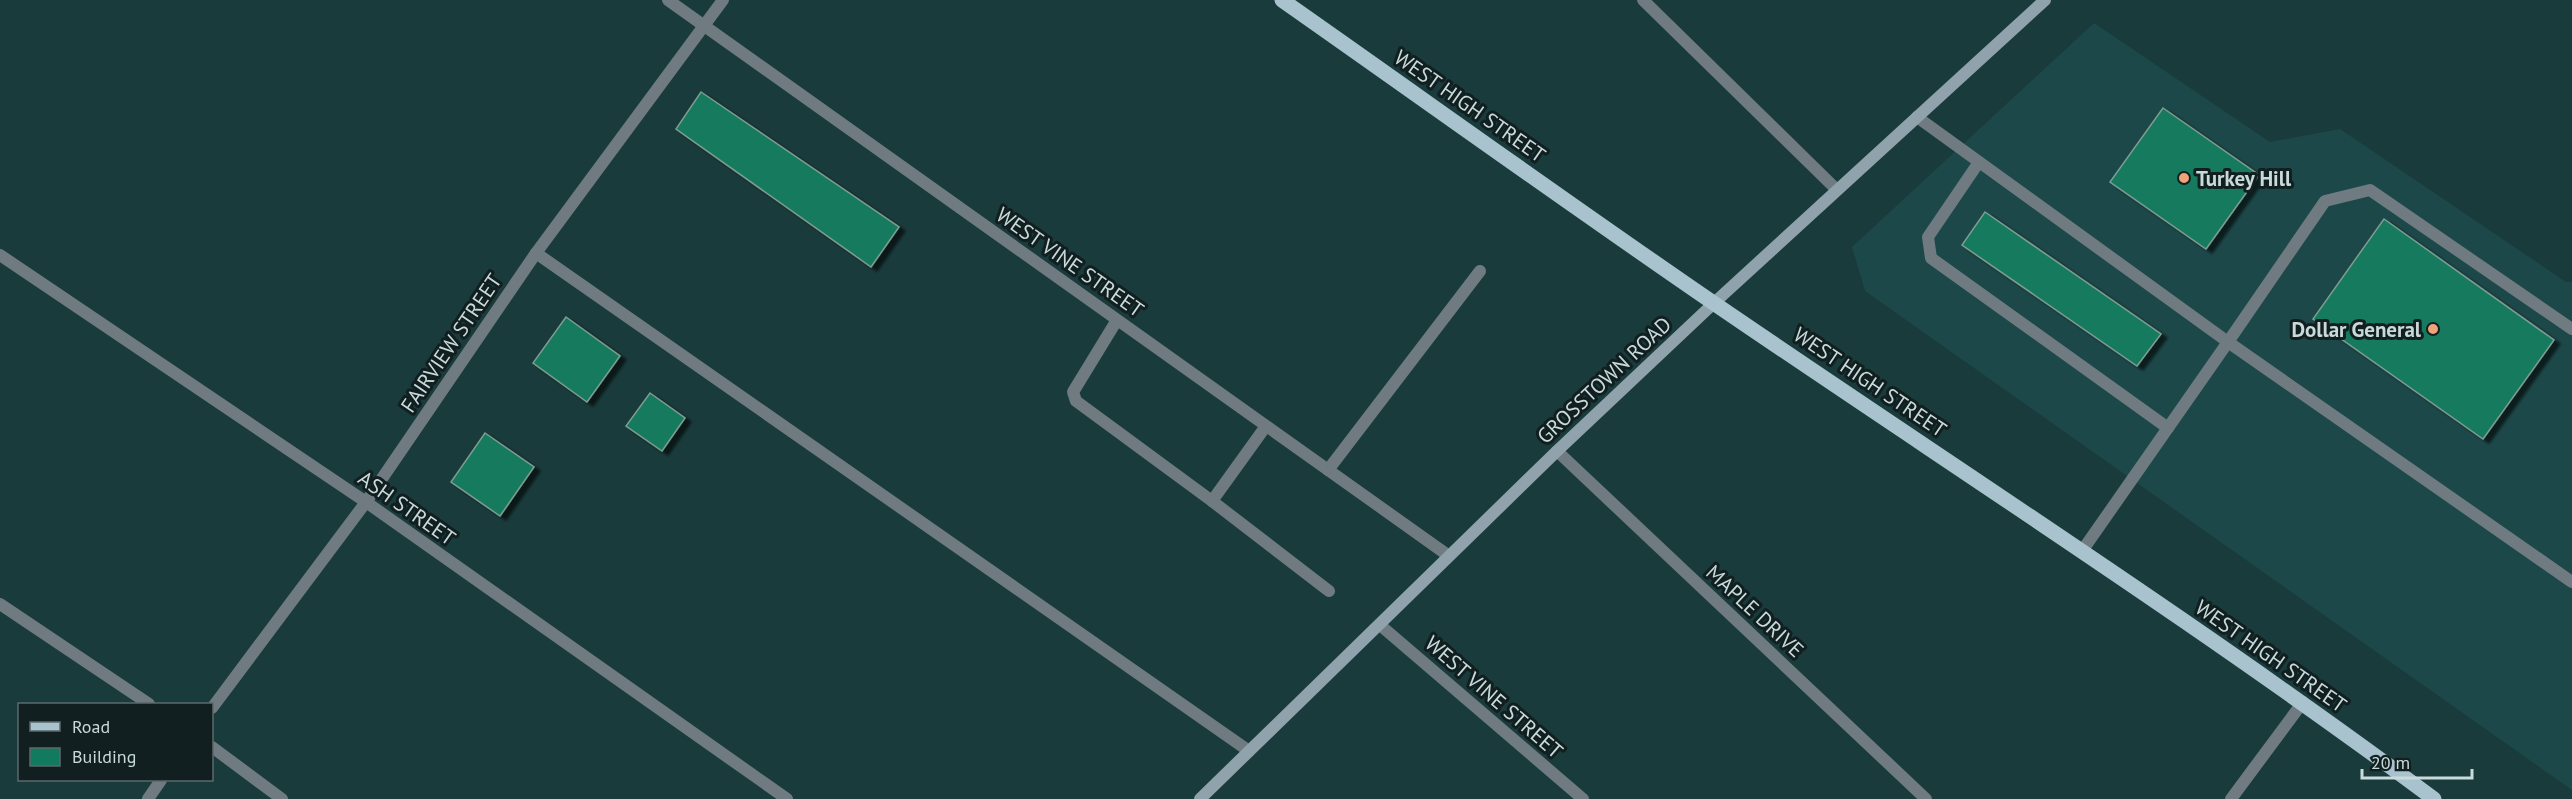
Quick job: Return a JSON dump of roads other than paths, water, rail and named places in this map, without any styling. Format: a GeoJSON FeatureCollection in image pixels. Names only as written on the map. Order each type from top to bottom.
{"type":"FeatureCollection","features":[{"type":"Feature","properties":{"kind":"main road","name":"WEST HIGH STREET"},"geometry":{"type":"LineString","coordinates":[[1282,0],[1714,303],[2082,550],[2303,702],[2434,799]]}},
{"type":"Feature","properties":{"kind":"street","name":"WEST VINE STREET"},"geometry":{"type":"LineString","coordinates":[[668,0],[1449,556]]}},
{"type":"Feature","properties":{"kind":"street","name":"FAIRVIEW STREET"},"geometry":{"type":"LineString","coordinates":[[213,707],[366,502],[536,253],[723,0]]}},
{"type":"Feature","properties":{"kind":"street"},"geometry":{"type":"LineString","coordinates":[[1643,0],[1837,190]]}},
{"type":"Feature","properties":{"kind":"street","name":"GROSSTOWN ROAD"},"geometry":{"type":"LineString","coordinates":[[1200,799],[1557,451],[1714,303],[2045,0]]}},
{"type":"Feature","properties":{"kind":"street"},"geometry":{"type":"LineString","coordinates":[[1917,117],[2228,342],[2572,582]]}},
{"type":"Feature","properties":{"kind":"street"},"geometry":{"type":"LineString","coordinates":[[1979,162],[1928,237],[1931,258],[2168,428]]}},
{"type":"Feature","properties":{"kind":"street"},"geometry":{"type":"LineString","coordinates":[[2082,550],[2325,201],[2370,190],[2572,329]]}},
{"type":"Feature","properties":{"kind":"street"},"geometry":{"type":"LineString","coordinates":[[536,253],[1249,752]]}},
{"type":"Feature","properties":{"kind":"street","name":"ASH STREET"},"geometry":{"type":"LineString","coordinates":[[0,255],[366,502],[787,799]]}},
{"type":"Feature","properties":{"kind":"street"},"geometry":{"type":"LineString","coordinates":[[1328,470],[1479,271]]}},
{"type":"Feature","properties":{"kind":"street"},"geometry":{"type":"LineString","coordinates":[[1117,320],[1073,392],[1076,401],[1329,591]]}},
{"type":"Feature","properties":{"kind":"street"},"geometry":{"type":"LineString","coordinates":[[1212,501],[1266,426]]}},
{"type":"Feature","properties":{"kind":"street","name":"MAPLE DRIVE"},"geometry":{"type":"LineString","coordinates":[[1557,451],[1926,799]]}},
{"type":"Feature","properties":{"kind":"street"},"geometry":{"type":"LineString","coordinates":[[0,604],[146,703]]}},
{"type":"Feature","properties":{"kind":"street","name":"WEST VINE STREET"},"geometry":{"type":"LineString","coordinates":[[1380,625],[1583,799]]}},
{"type":"Feature","properties":{"kind":"street"},"geometry":{"type":"LineString","coordinates":[[2230,799],[2303,702]]}},
{"type":"Feature","properties":{"kind":"street"},"geometry":{"type":"LineString","coordinates":[[213,748],[282,799]]}},
{"type":"Feature","properties":{"kind":"street"},"geometry":{"type":"LineString","coordinates":[[148,799],[160,781]]}},
{"type":"Feature","properties":{"kind":"place","name":"Turkey Hill"},"geometry":{"type":"Point","coordinates":[2184,178]}},
{"type":"Feature","properties":{"kind":"place","name":"Dollar General"},"geometry":{"type":"Point","coordinates":[2433,329]}}]}
